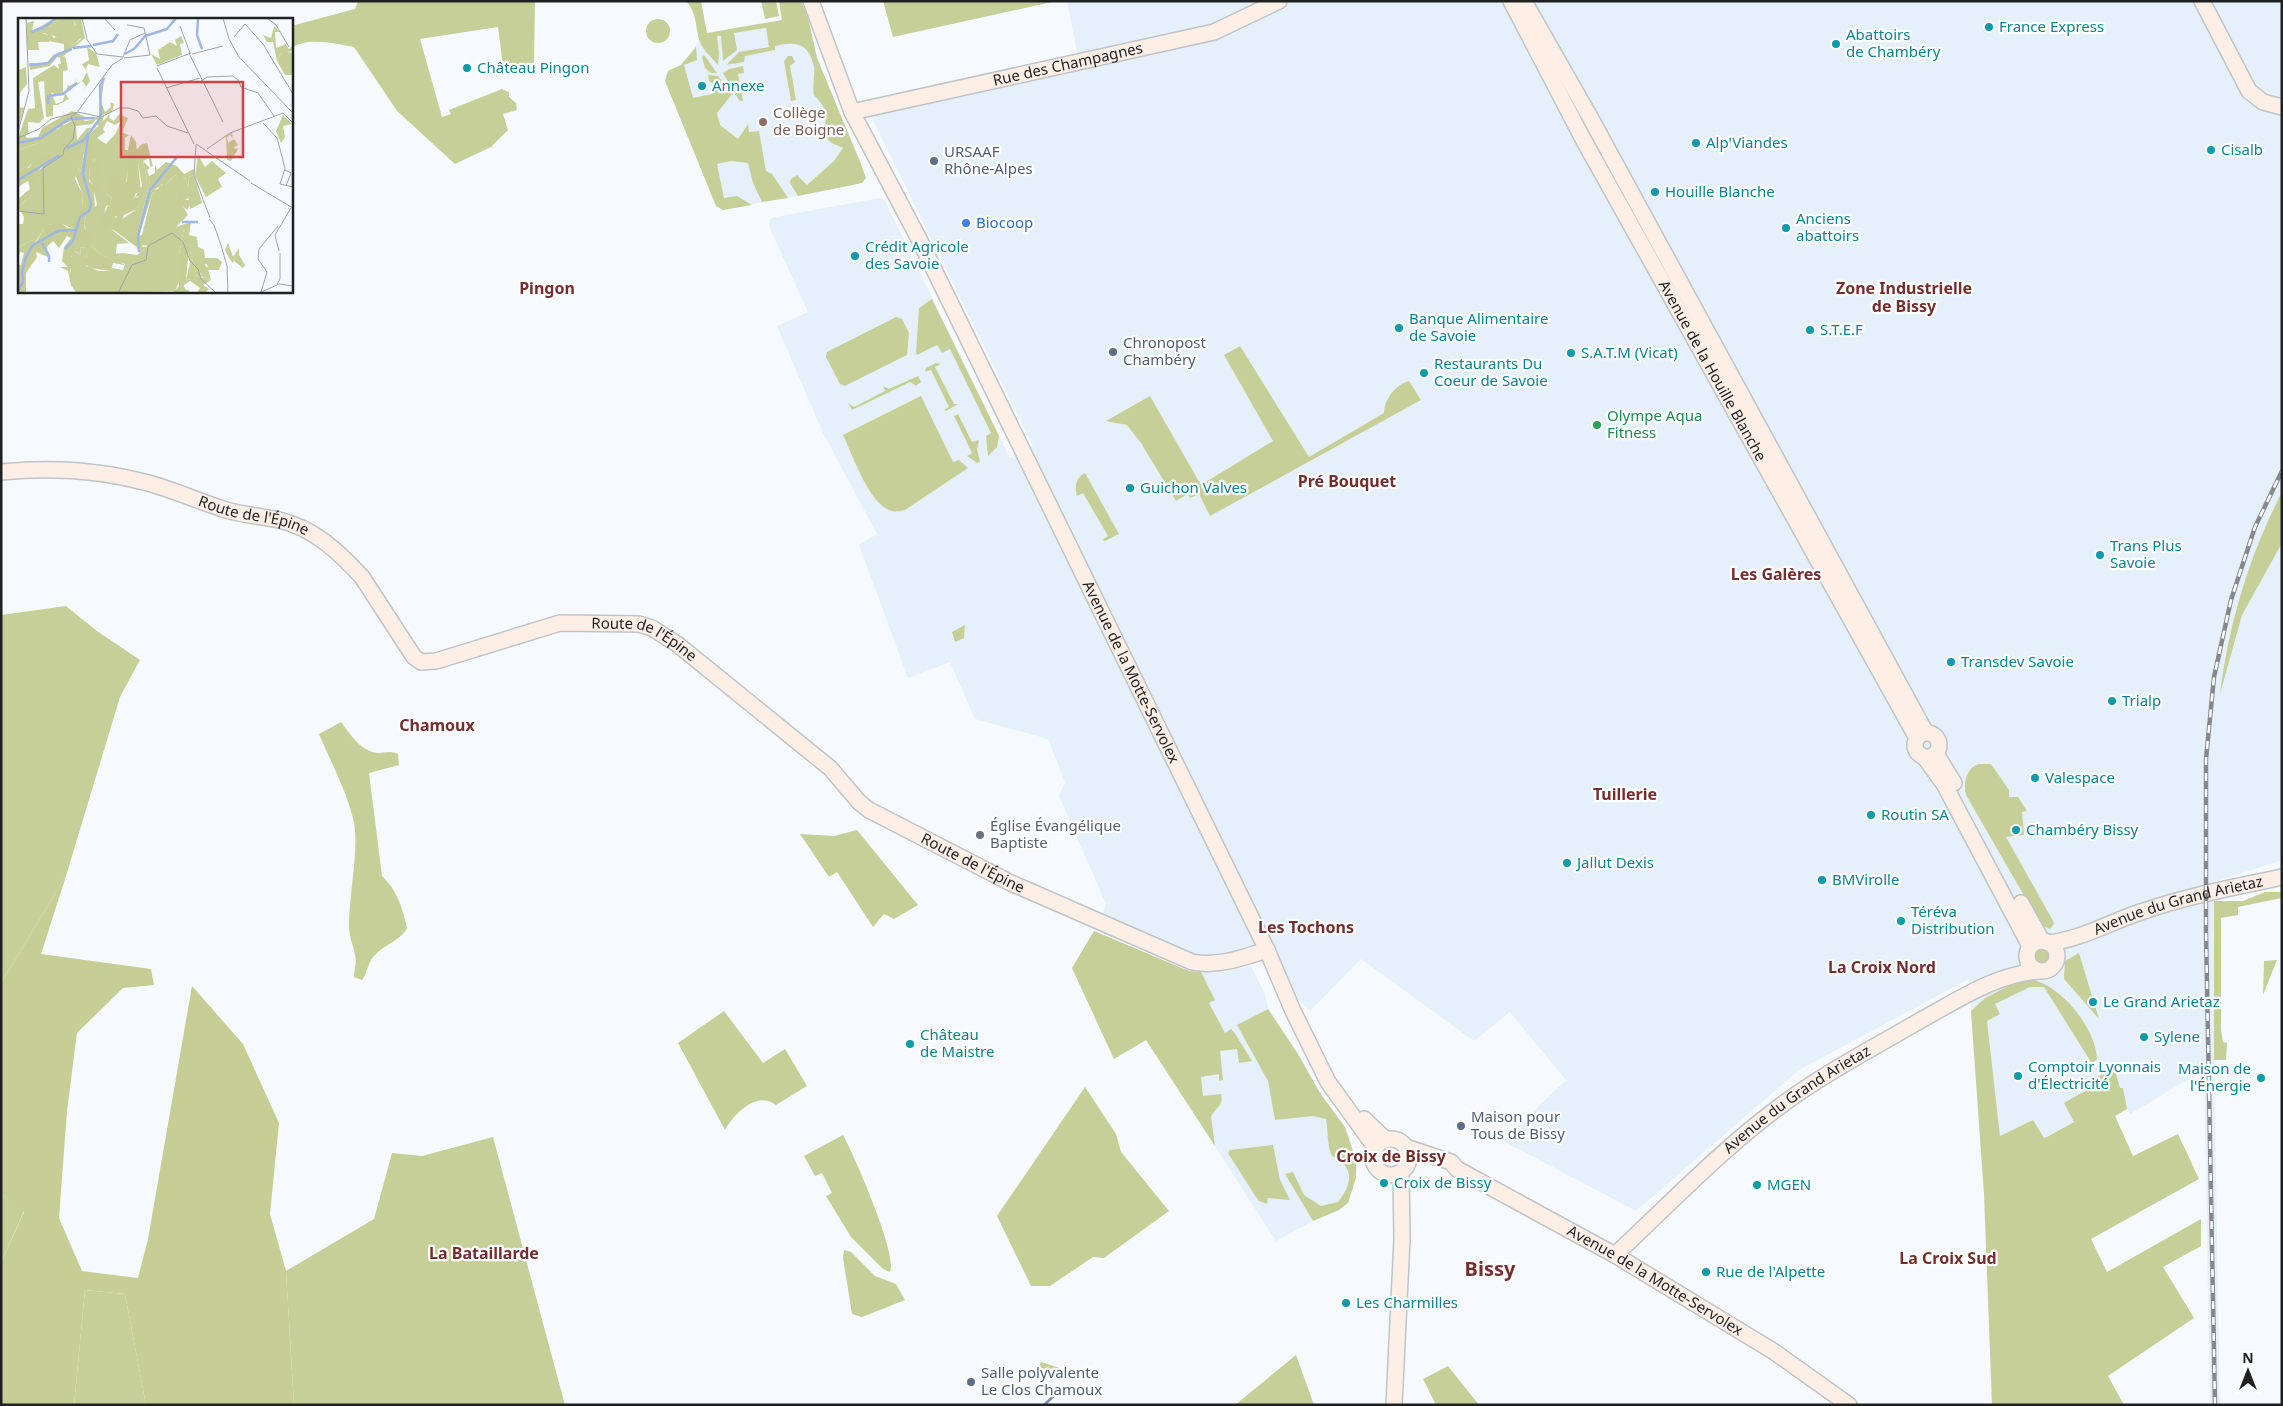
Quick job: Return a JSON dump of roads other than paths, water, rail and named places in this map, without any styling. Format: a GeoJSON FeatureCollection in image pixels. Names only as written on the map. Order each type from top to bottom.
{"type":"FeatureCollection","features":[{"type":"Feature","properties":{"kind":"main road"},"geometry":{"type":"LineString","coordinates":[[811,1],[852,112]]}},
{"type":"Feature","properties":{"kind":"main road","name":"Rue des Champagnes"},"geometry":{"type":"LineString","coordinates":[[852,112],[1214,32],[1278,1]]}},
{"type":"Feature","properties":{"kind":"main road","name":"Avenue de la Houille Blanche"},"geometry":{"type":"LineString","coordinates":[[1510,1],[1583,139],[1921,736]]}},
{"type":"Feature","properties":{"kind":"main road","name":"Avenue de la Houille Blanche"},"geometry":{"type":"LineString","coordinates":[[1524,1],[1598,133],[1921,736],[1916,751],[1931,756],[1968,805],[2037,946]]}},
{"type":"Feature","properties":{"kind":"main road"},"geometry":{"type":"LineString","coordinates":[[2202,1],[2249,91],[2263,102],[2282,108]]}},
{"type":"Feature","properties":{"kind":"main road","name":"Avenue de la Motte-Servolex"},"geometry":{"type":"LineString","coordinates":[[852,112],[929,258],[1267,950],[1328,1082],[1380,1143]]}},
{"type":"Feature","properties":{"kind":"main road","name":"Route de l'Épine"},"geometry":{"type":"LineString","coordinates":[[1,472],[72,470],[125,477],[171,490],[227,510],[281,521],[299,527],[316,535],[352,566],[362,578],[414,657],[421,662],[436,662],[560,623],[621,623],[652,628],[677,644],[830,768],[859,802],[869,810],[1011,883],[1192,962],[1222,963],[1267,950]]}},
{"type":"Feature","properties":{"kind":"main road","name":"Avenue de la Houille Blanche"},"geometry":{"type":"LineString","coordinates":[[1921,736],[1933,735],[1938,740],[1939,746],[1931,756]]}},
{"type":"Feature","properties":{"kind":"main road","name":"Avenue du Grand Arietaz"},"geometry":{"type":"LineString","coordinates":[[2003,978],[2037,946],[2077,938],[2148,909],[2220,890],[2282,877]]}},
{"type":"Feature","properties":{"kind":"main road","name":"Avenue du Grand Arietaz"},"geometry":{"type":"LineString","coordinates":[[1615,1255],[1739,1140],[1802,1090],[1962,998],[2003,978],[2022,972],[2047,970],[2077,938]]}},
{"type":"Feature","properties":{"kind":"main road"},"geometry":{"type":"LineString","coordinates":[[2039,971],[2030,966],[2037,946],[2056,950],[2056,961]]}},
{"type":"Feature","properties":{"kind":"main road"},"geometry":{"type":"LineString","coordinates":[[1394,1405],[1402,1240],[1400,1201],[1409,1155],[1406,1147],[1397,1140],[1380,1143],[1373,1153],[1374,1165],[1386,1175],[1400,1201]]}},
{"type":"Feature","properties":{"kind":"main road","name":"Avenue de la Motte-Servolex"},"geometry":{"type":"LineString","coordinates":[[1406,1147],[1451,1162],[1455,1168]]}},
{"type":"Feature","properties":{"kind":"main road","name":"Avenue de la Motte-Servolex"},"geometry":{"type":"LineString","coordinates":[[1405,1168],[1426,1161],[1455,1168],[1615,1255],[1773,1352],[1817,1381],[1848,1405]]}},
{"type":"Feature","properties":{"kind":"main road"},"geometry":{"type":"LineString","coordinates":[[1386,1175],[1405,1168]]}},
{"type":"Feature","properties":{"kind":"waterway"},"geometry":{"type":"LineString","coordinates":[[1044,1405],[1058,1392]]}},
{"type":"Feature","properties":{"kind":"railway"},"geometry":{"type":"LineString","coordinates":[[2215,1405],[2206,932],[2206,759],[2214,677],[2231,600],[2255,527],[2282,471]]}},
{"type":"Feature","properties":{"kind":"place","name":"France Express"},"geometry":{"type":"Point","coordinates":[1989,27]}},
{"type":"Feature","properties":{"kind":"place","name":"Abattoirs de Chambéry"},"geometry":{"type":"Point","coordinates":[1836,44]}},
{"type":"Feature","properties":{"kind":"place","name":"Château Pingon"},"geometry":{"type":"Point","coordinates":[467,68]}},
{"type":"Feature","properties":{"kind":"place","name":"Annexe"},"geometry":{"type":"Point","coordinates":[702,86]}},
{"type":"Feature","properties":{"kind":"place","name":"Collège de Boigne"},"geometry":{"type":"Point","coordinates":[763,122]}},
{"type":"Feature","properties":{"kind":"place","name":"Alp'Viandes"},"geometry":{"type":"Point","coordinates":[1696,143]}},
{"type":"Feature","properties":{"kind":"place","name":"Cisalb"},"geometry":{"type":"Point","coordinates":[2211,150]}},
{"type":"Feature","properties":{"kind":"place","name":"URSAAF Rhône-Alpes"},"geometry":{"type":"Point","coordinates":[934,161]}},
{"type":"Feature","properties":{"kind":"place","name":"Houille Blanche"},"geometry":{"type":"Point","coordinates":[1655,192]}},
{"type":"Feature","properties":{"kind":"place","name":"Biocoop"},"geometry":{"type":"Point","coordinates":[966,223]}},
{"type":"Feature","properties":{"kind":"place","name":"Anciens abattoirs"},"geometry":{"type":"Point","coordinates":[1786,228]}},
{"type":"Feature","properties":{"kind":"place","name":"Crédit Agricole des Savoie"},"geometry":{"type":"Point","coordinates":[855,256]}},
{"type":"Feature","properties":{"kind":"place","name":"Banque Alimentaire de Savoie"},"geometry":{"type":"Point","coordinates":[1399,328]}},
{"type":"Feature","properties":{"kind":"place","name":"S.T.E.F"},"geometry":{"type":"Point","coordinates":[1810,330]}},
{"type":"Feature","properties":{"kind":"place","name":"Chronopost Chambéry"},"geometry":{"type":"Point","coordinates":[1113,352]}},
{"type":"Feature","properties":{"kind":"place","name":"S.A.T.M (Vicat)"},"geometry":{"type":"Point","coordinates":[1571,353]}},
{"type":"Feature","properties":{"kind":"place","name":"Restaurants Du Coeur de Savoie"},"geometry":{"type":"Point","coordinates":[1424,373]}},
{"type":"Feature","properties":{"kind":"place","name":"Olympe Aqua Fitness"},"geometry":{"type":"Point","coordinates":[1597,425]}},
{"type":"Feature","properties":{"kind":"place","name":"Guichon Valves"},"geometry":{"type":"Point","coordinates":[1130,488]}},
{"type":"Feature","properties":{"kind":"place","name":"Trans Plus Savoie"},"geometry":{"type":"Point","coordinates":[2100,555]}},
{"type":"Feature","properties":{"kind":"place","name":"Transdev Savoie"},"geometry":{"type":"Point","coordinates":[1951,662]}},
{"type":"Feature","properties":{"kind":"place","name":"Trialp"},"geometry":{"type":"Point","coordinates":[2112,701]}},
{"type":"Feature","properties":{"kind":"place","name":"Valespace"},"geometry":{"type":"Point","coordinates":[2035,778]}},
{"type":"Feature","properties":{"kind":"place","name":"Routin SA"},"geometry":{"type":"Point","coordinates":[1871,815]}},
{"type":"Feature","properties":{"kind":"place","name":"Chambéry Bissy"},"geometry":{"type":"Point","coordinates":[2016,830]}},
{"type":"Feature","properties":{"kind":"place","name":"Église Évangélique Baptiste"},"geometry":{"type":"Point","coordinates":[980,835]}},
{"type":"Feature","properties":{"kind":"place","name":"Jallut Dexis"},"geometry":{"type":"Point","coordinates":[1567,863]}},
{"type":"Feature","properties":{"kind":"place","name":"BMVirolle"},"geometry":{"type":"Point","coordinates":[1822,880]}},
{"type":"Feature","properties":{"kind":"place","name":"Téréva Distribution"},"geometry":{"type":"Point","coordinates":[1901,921]}},
{"type":"Feature","properties":{"kind":"place","name":"Le Grand Arietaz"},"geometry":{"type":"Point","coordinates":[2093,1002]}},
{"type":"Feature","properties":{"kind":"place","name":"Sylene"},"geometry":{"type":"Point","coordinates":[2144,1037]}},
{"type":"Feature","properties":{"kind":"place","name":"Château de Maistre"},"geometry":{"type":"Point","coordinates":[910,1044]}},
{"type":"Feature","properties":{"kind":"place","name":"Comptoir Lyonnais d'Électricité"},"geometry":{"type":"Point","coordinates":[2018,1076]}},
{"type":"Feature","properties":{"kind":"place","name":"Maison de l'Énergie"},"geometry":{"type":"Point","coordinates":[2261,1078]}},
{"type":"Feature","properties":{"kind":"place","name":"Maison pour Tous de Bissy"},"geometry":{"type":"Point","coordinates":[1461,1126]}},
{"type":"Feature","properties":{"kind":"place","name":"Croix de Bissy"},"geometry":{"type":"Point","coordinates":[1384,1183]}},
{"type":"Feature","properties":{"kind":"place","name":"MGEN"},"geometry":{"type":"Point","coordinates":[1757,1185]}},
{"type":"Feature","properties":{"kind":"place","name":"Rue de l'Alpette"},"geometry":{"type":"Point","coordinates":[1706,1272]}},
{"type":"Feature","properties":{"kind":"place","name":"Les Charmilles"},"geometry":{"type":"Point","coordinates":[1346,1303]}},
{"type":"Feature","properties":{"kind":"place","name":"Salle polyvalente Le Clos Chamoux"},"geometry":{"type":"Point","coordinates":[971,1382]}},
{"type":"Feature","properties":{"kind":"district","name":"Pingon"},"geometry":{"type":"Point","coordinates":[547,288]}},
{"type":"Feature","properties":{"kind":"district","name":"Zone Industrielle de Bissy"},"geometry":{"type":"Point","coordinates":[1904,297]}},
{"type":"Feature","properties":{"kind":"district","name":"Pré Bouquet"},"geometry":{"type":"Point","coordinates":[1347,481]}},
{"type":"Feature","properties":{"kind":"district","name":"Les Galères"},"geometry":{"type":"Point","coordinates":[1776,574]}},
{"type":"Feature","properties":{"kind":"district","name":"Chamoux"},"geometry":{"type":"Point","coordinates":[437,725]}},
{"type":"Feature","properties":{"kind":"district","name":"Tuillerie"},"geometry":{"type":"Point","coordinates":[1625,794]}},
{"type":"Feature","properties":{"kind":"district","name":"Les Tochons"},"geometry":{"type":"Point","coordinates":[1306,927]}},
{"type":"Feature","properties":{"kind":"district","name":"La Croix Nord"},"geometry":{"type":"Point","coordinates":[1882,967]}},
{"type":"Feature","properties":{"kind":"district","name":"Croix de Bissy"},"geometry":{"type":"Point","coordinates":[1391,1156]}},
{"type":"Feature","properties":{"kind":"district","name":"La Bataillarde"},"geometry":{"type":"Point","coordinates":[484,1253]}},
{"type":"Feature","properties":{"kind":"district","name":"La Croix Sud"},"geometry":{"type":"Point","coordinates":[1948,1258]}},
{"type":"Feature","properties":{"kind":"district","name":"Bissy"},"geometry":{"type":"Point","coordinates":[1490,1269]}}]}
